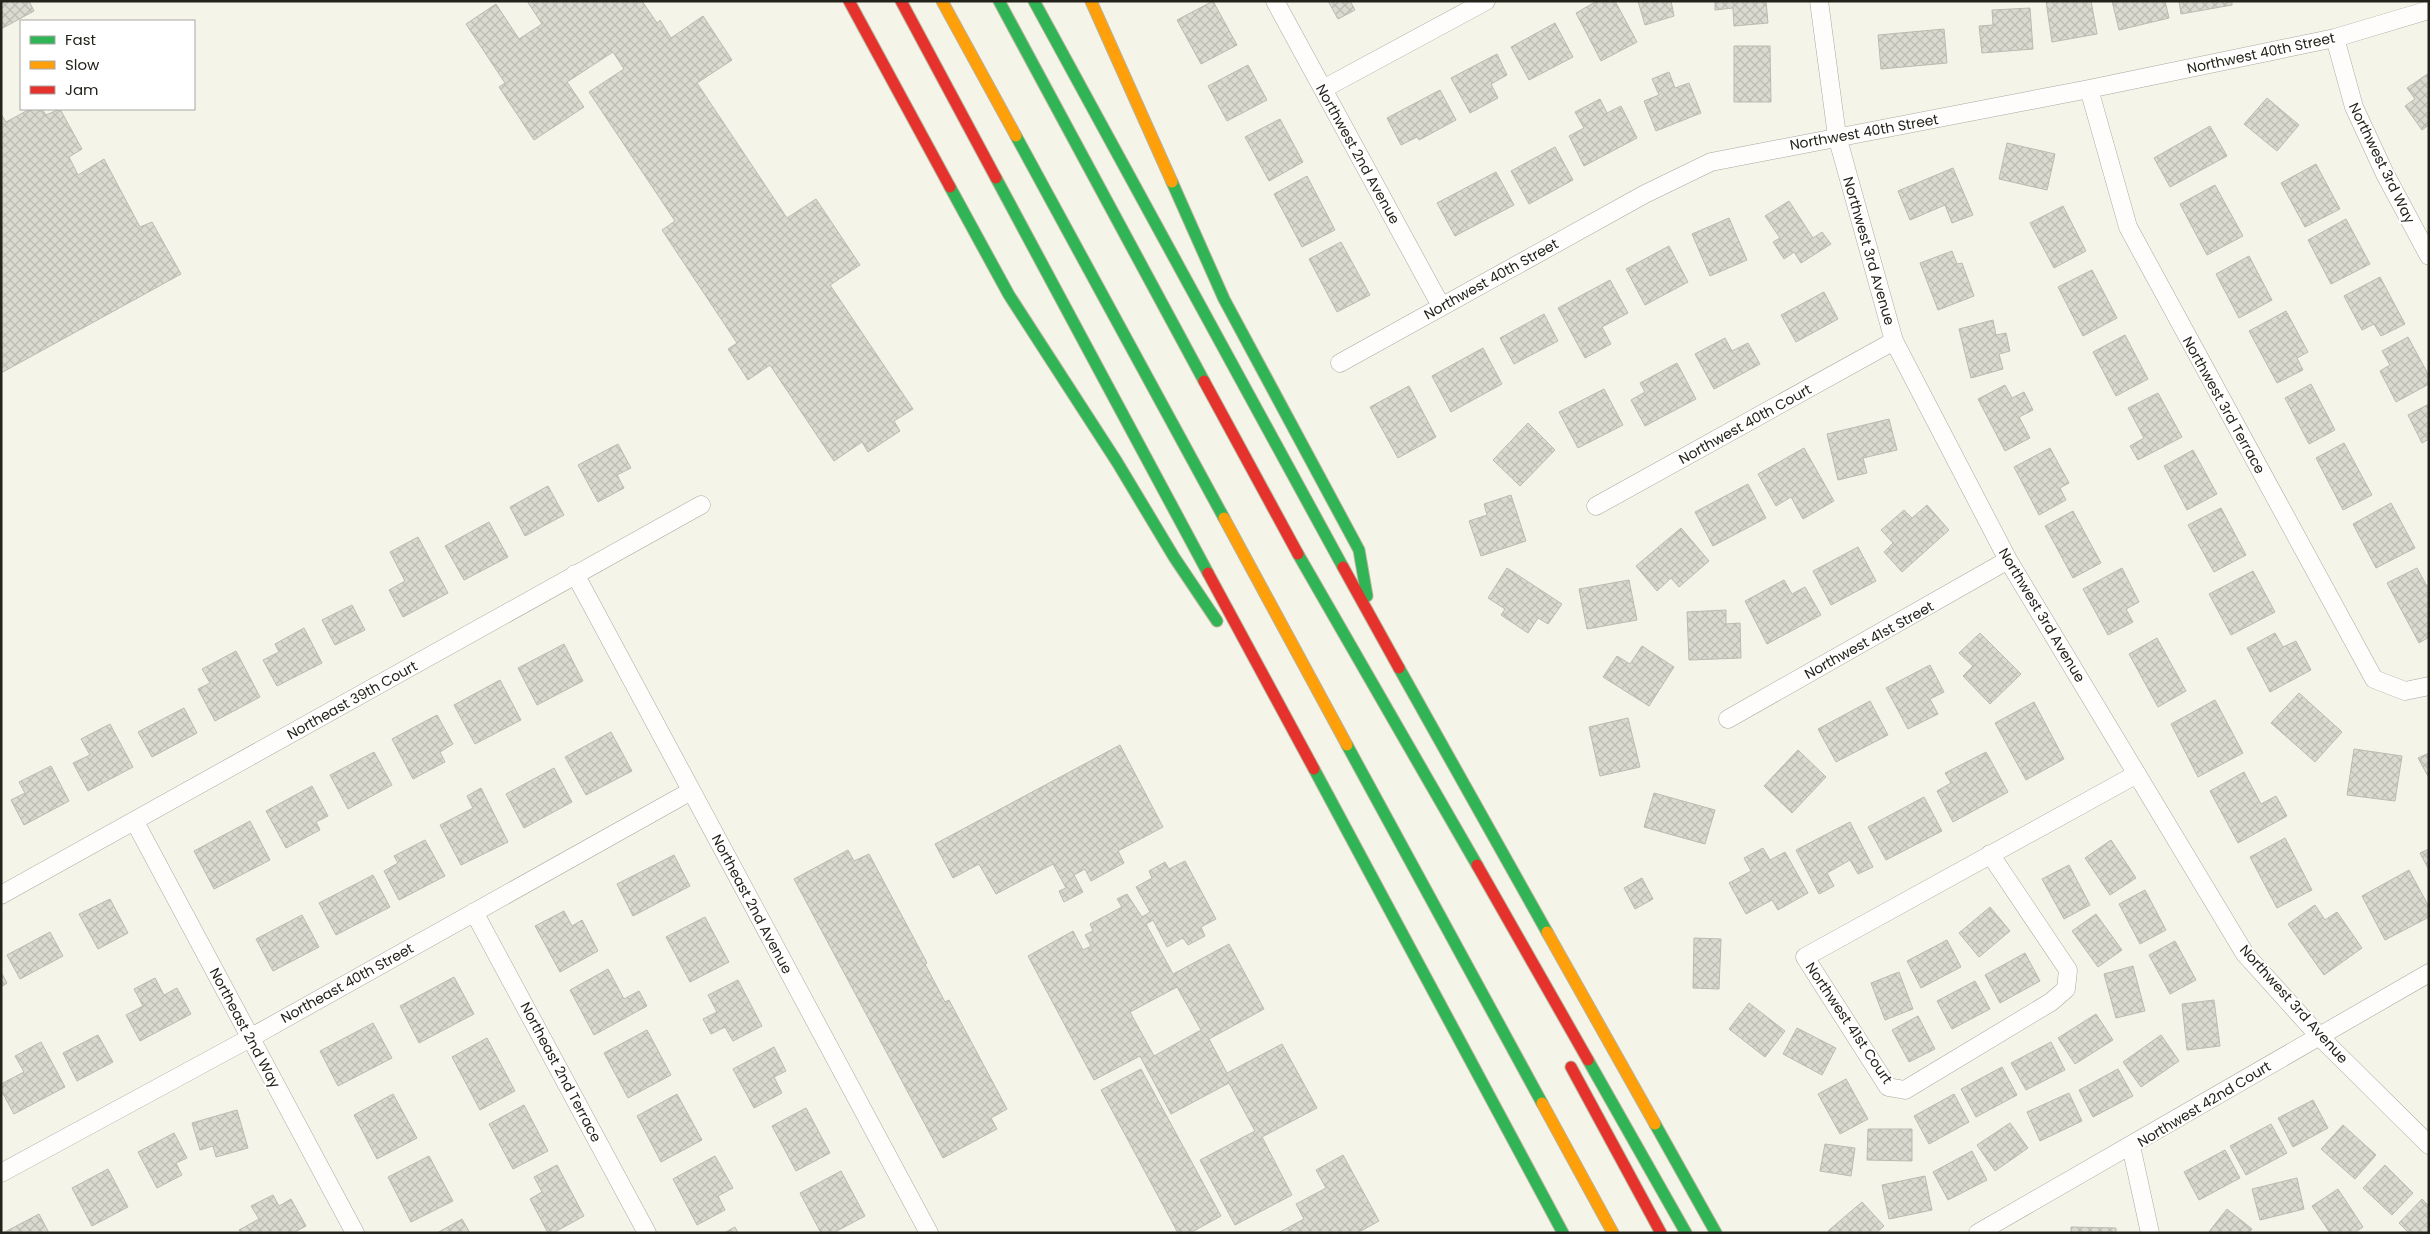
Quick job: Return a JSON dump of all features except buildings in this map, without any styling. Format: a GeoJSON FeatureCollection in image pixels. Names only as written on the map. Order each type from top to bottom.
{"type":"FeatureCollection","features":[{"type":"Feature","properties":{"kind":"highway"},"geometry":{"type":"LineString","coordinates":[[849,1],[1009,295],[1117,462],[1174,557],[1305,752]]}},
{"type":"Feature","properties":{"kind":"highway"},"geometry":{"type":"LineString","coordinates":[[901,1],[1563,1233]]}},
{"type":"Feature","properties":{"kind":"highway"},"geometry":{"type":"LineString","coordinates":[[942,1],[1613,1233]]}},
{"type":"Feature","properties":{"kind":"highway"},"geometry":{"type":"LineString","coordinates":[[998,1],[1321,596],[1366,687],[1436,818]]}},
{"type":"Feature","properties":{"kind":"highway"},"geometry":{"type":"LineString","coordinates":[[1034,1],[1372,620],[1716,1233]]}},
{"type":"Feature","properties":{"kind":"highway"},"geometry":{"type":"LineString","coordinates":[[1091,1],[1224,299],[1359,550],[1372,620]]}},
{"type":"Feature","properties":{"kind":"highway"},"geometry":{"type":"LineString","coordinates":[[1321,596],[1378,691],[1686,1233]]}},
{"type":"Feature","properties":{"kind":"highway"},"geometry":{"type":"LineString","coordinates":[[1564,1054],[1661,1233]]}},
{"type":"Feature","properties":{"kind":"street","name":"Northwest 2nd Avenue"},"geometry":{"type":"LineString","coordinates":[[1275,1],[1441,306]]}},
{"type":"Feature","properties":{"kind":"street"},"geometry":{"type":"LineString","coordinates":[[1323,89],[1486,1]]}},
{"type":"Feature","properties":{"kind":"street","name":"Northwest 3rd Avenue"},"geometry":{"type":"LineString","coordinates":[[1819,1],[1837,136],[1894,341],[2008,560],[2245,954],[2320,1036],[2429,1145]]}},
{"type":"Feature","properties":{"kind":"street","name":"Northwest 40th Street"},"geometry":{"type":"LineString","coordinates":[[1340,363],[1645,194],[1711,162],[1837,136],[1881,130],[2089,89],[2335,38],[2429,10]]}},
{"type":"Feature","properties":{"kind":"street","name":"Northwest 3rd Way"},"geometry":{"type":"LineString","coordinates":[[2335,38],[2354,106],[2385,174],[2429,256]]}},
{"type":"Feature","properties":{"kind":"street","name":"Northwest 3rd Terrace"},"geometry":{"type":"LineString","coordinates":[[2089,89],[2128,227],[2374,679],[2405,691],[2429,686]]}},
{"type":"Feature","properties":{"kind":"street","name":"Northwest 40th Court"},"geometry":{"type":"LineString","coordinates":[[1596,506],[1894,341]]}},
{"type":"Feature","properties":{"kind":"street","name":"Northeast 39th Court"},"geometry":{"type":"LineString","coordinates":[[1,895],[701,505]]}},
{"type":"Feature","properties":{"kind":"street","name":"Northwest 41st Street"},"geometry":{"type":"LineString","coordinates":[[1728,719],[2008,560]]}},
{"type":"Feature","properties":{"kind":"street","name":"Northeast 2nd Avenue"},"geometry":{"type":"LineString","coordinates":[[575,574],[929,1233]]}},
{"type":"Feature","properties":{"kind":"street","name":"Northwest 41st Court"},"geometry":{"type":"LineString","coordinates":[[1990,854],[2068,970],[2066,989],[2051,1002],[1905,1090],[1888,1087],[1805,957],[1990,854],[2137,774]]}},
{"type":"Feature","properties":{"kind":"street","name":"Northeast 40th Street"},"geometry":{"type":"LineString","coordinates":[[1,1173],[250,1038],[691,791]]}},
{"type":"Feature","properties":{"kind":"street","name":"Northeast 2nd Way"},"geometry":{"type":"LineString","coordinates":[[135,822],[356,1233]]}},
{"type":"Feature","properties":{"kind":"street","name":"Northeast 2nd Terrace"},"geometry":{"type":"LineString","coordinates":[[474,912],[647,1233]]}},
{"type":"Feature","properties":{"kind":"street","name":"Northwest 42nd Court"},"geometry":{"type":"LineString","coordinates":[[1978,1233],[2429,973]]}},
{"type":"Feature","properties":{"kind":"street"},"geometry":{"type":"LineString","coordinates":[[2131,1146],[2150,1233]]}},
{"type":"Feature","properties":{"kind":"traffic: fast"},"geometry":{"type":"LineString","coordinates":[[999,1],[1204,381]]}},
{"type":"Feature","properties":{"kind":"traffic: fast"},"geometry":{"type":"LineString","coordinates":[[1034,1],[1343,567]]}},
{"type":"Feature","properties":{"kind":"traffic: fast"},"geometry":{"type":"LineString","coordinates":[[1016,136],[1224,518]]}},
{"type":"Feature","properties":{"kind":"traffic: fast"},"geometry":{"type":"LineString","coordinates":[[996,178],[1208,573]]}},
{"type":"Feature","properties":{"kind":"traffic: fast"},"geometry":{"type":"LineString","coordinates":[[1172,182],[1224,299],[1359,550],[1367,596]]}},
{"type":"Feature","properties":{"kind":"traffic: fast"},"geometry":{"type":"LineString","coordinates":[[950,187],[1009,295],[1117,462],[1174,557],[1217,621]]}},
{"type":"Feature","properties":{"kind":"traffic: fast"},"geometry":{"type":"LineString","coordinates":[[1298,554],[1477,865]]}},
{"type":"Feature","properties":{"kind":"traffic: fast"},"geometry":{"type":"LineString","coordinates":[[1399,668],[1547,932]]}},
{"type":"Feature","properties":{"kind":"traffic: fast"},"geometry":{"type":"LineString","coordinates":[[1347,745],[1542,1103]]}},
{"type":"Feature","properties":{"kind":"traffic: fast"},"geometry":{"type":"LineString","coordinates":[[1314,769],[1563,1233]]}},
{"type":"Feature","properties":{"kind":"traffic: fast"},"geometry":{"type":"LineString","coordinates":[[1588,1060],[1686,1233]]}},
{"type":"Feature","properties":{"kind":"traffic: fast"},"geometry":{"type":"LineString","coordinates":[[1655,1124],[1716,1233]]}},
{"type":"Feature","properties":{"kind":"traffic: slow"},"geometry":{"type":"LineString","coordinates":[[942,1],[1016,136]]}},
{"type":"Feature","properties":{"kind":"traffic: slow"},"geometry":{"type":"LineString","coordinates":[[1091,1],[1172,182]]}},
{"type":"Feature","properties":{"kind":"traffic: slow"},"geometry":{"type":"LineString","coordinates":[[1224,518],[1347,745]]}},
{"type":"Feature","properties":{"kind":"traffic: slow"},"geometry":{"type":"LineString","coordinates":[[1547,932],[1655,1124]]}},
{"type":"Feature","properties":{"kind":"traffic: slow"},"geometry":{"type":"LineString","coordinates":[[1542,1103],[1613,1233]]}},
{"type":"Feature","properties":{"kind":"traffic: jam"},"geometry":{"type":"LineString","coordinates":[[849,1],[950,187]]}},
{"type":"Feature","properties":{"kind":"traffic: jam"},"geometry":{"type":"LineString","coordinates":[[901,1],[996,178]]}},
{"type":"Feature","properties":{"kind":"traffic: jam"},"geometry":{"type":"LineString","coordinates":[[1204,381],[1298,554]]}},
{"type":"Feature","properties":{"kind":"traffic: jam"},"geometry":{"type":"LineString","coordinates":[[1343,567],[1399,668]]}},
{"type":"Feature","properties":{"kind":"traffic: jam"},"geometry":{"type":"LineString","coordinates":[[1208,573],[1314,769]]}},
{"type":"Feature","properties":{"kind":"traffic: jam"},"geometry":{"type":"LineString","coordinates":[[1477,865],[1588,1060]]}},
{"type":"Feature","properties":{"kind":"traffic: jam"},"geometry":{"type":"LineString","coordinates":[[1571,1067],[1661,1233]]}}]}
